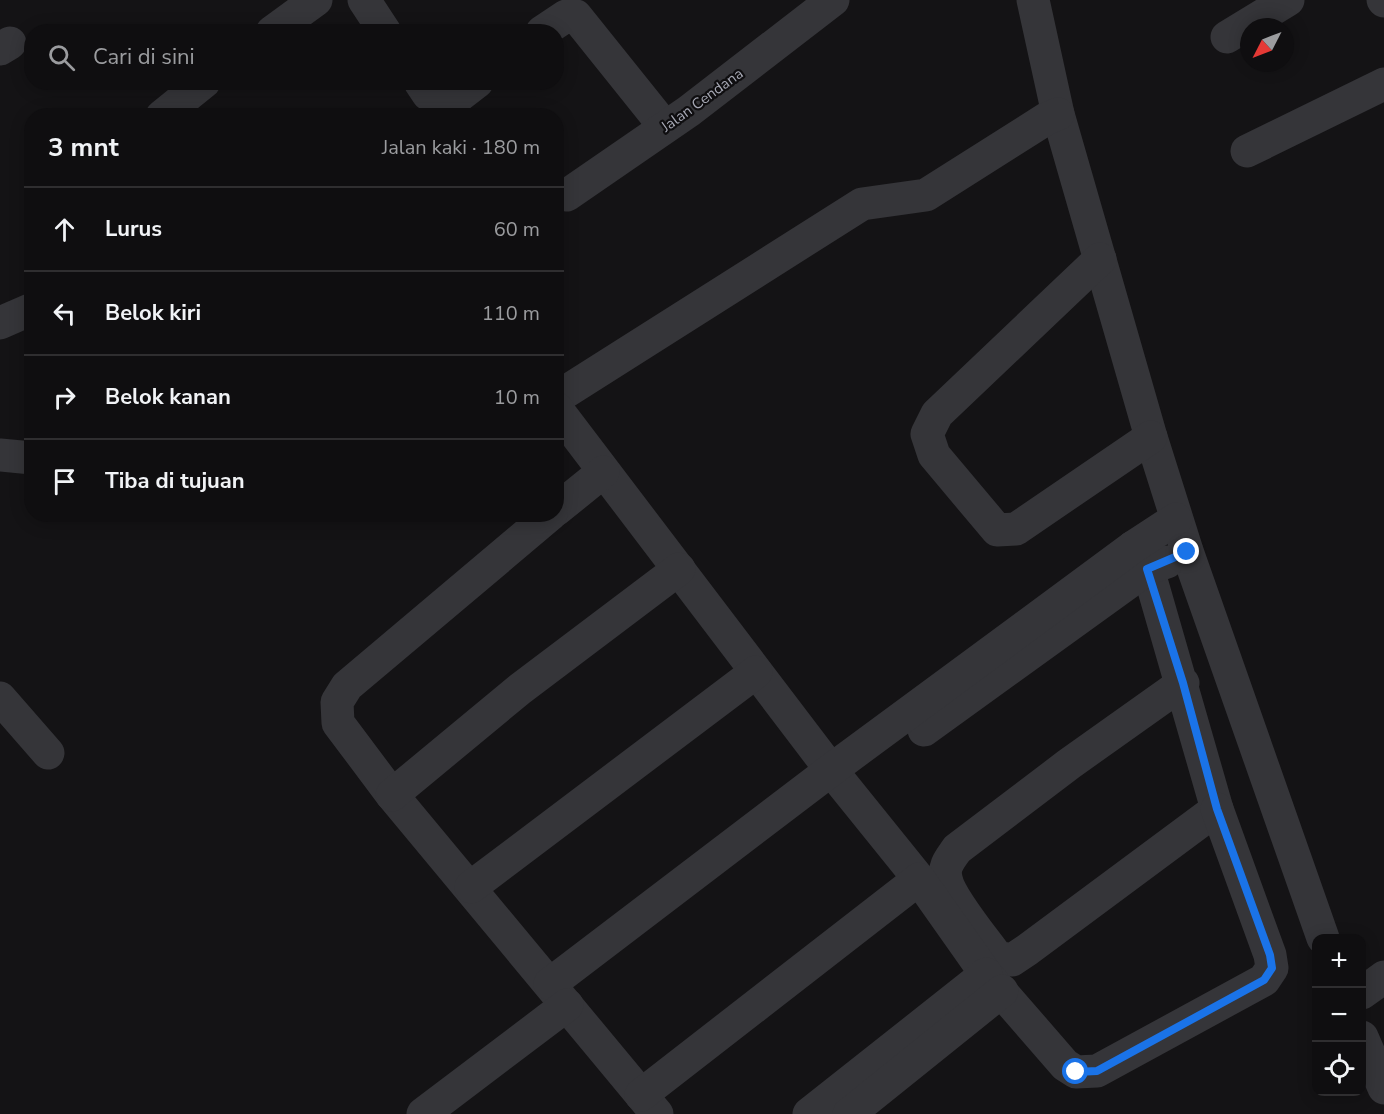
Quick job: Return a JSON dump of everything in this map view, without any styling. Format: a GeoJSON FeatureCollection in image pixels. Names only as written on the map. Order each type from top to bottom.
{"type":"FeatureCollection","features":[{"type":"Feature","properties":{"kind":"street"},"geometry":{"type":"LineString","coordinates":[[283,24],[316,0]]}},
{"type":"Feature","properties":{"kind":"street"},"geometry":{"type":"LineString","coordinates":[[364,0],[380,24]]}},
{"type":"Feature","properties":{"kind":"street","name":"Jalan Cendana"},"geometry":{"type":"LineString","coordinates":[[567,195],[665,127],[833,0]]}},
{"type":"Feature","properties":{"kind":"street"},"geometry":{"type":"LineString","coordinates":[[1033,0],[1058,114],[1176,519],[1321,934]]}},
{"type":"Feature","properties":{"kind":"street"},"geometry":{"type":"LineString","coordinates":[[1227,36],[1288,0]]}},
{"type":"Feature","properties":{"kind":"street"},"geometry":{"type":"LineString","coordinates":[[554,24],[567,16],[576,16],[665,127]]}},
{"type":"Feature","properties":{"kind":"street"},"geometry":{"type":"LineString","coordinates":[[1247,152],[1384,84]]}},
{"type":"Feature","properties":{"kind":"street"},"geometry":{"type":"LineString","coordinates":[[172,108],[194,90]]}},
{"type":"Feature","properties":{"kind":"street"},"geometry":{"type":"LineString","coordinates":[[425,90],[442,104],[455,99],[467,90]]}},
{"type":"Feature","properties":{"kind":"street"},"geometry":{"type":"LineString","coordinates":[[564,393],[862,204],[877,200],[926,195],[1046,118],[1058,114]]}},
{"type":"Feature","properties":{"kind":"street"},"geometry":{"type":"LineString","coordinates":[[1100,259],[937,414],[927,434],[934,455],[998,530],[1016,529],[1151,437]]}},
{"type":"Feature","properties":{"kind":"street"},"geometry":{"type":"LineString","coordinates":[[0,323],[24,312]]}},
{"type":"Feature","properties":{"kind":"street"},"geometry":{"type":"LineString","coordinates":[[564,419],[756,672],[919,879],[994,983],[1065,1065],[1076,1072],[1097,1071],[1264,980],[1272,968],[1270,955],[1217,809],[1183,683],[1140,558]]}},
{"type":"Feature","properties":{"kind":"street"},"geometry":{"type":"LineString","coordinates":[[0,455],[24,457]]}},
{"type":"Feature","properties":{"kind":"street"},"geometry":{"type":"LineString","coordinates":[[564,504],[603,472]]}},
{"type":"Feature","properties":{"kind":"street"},"geometry":{"type":"LineString","coordinates":[[423,1114],[559,996],[838,778],[1140,558],[1176,519]]}},
{"type":"Feature","properties":{"kind":"street"},"geometry":{"type":"LineString","coordinates":[[541,522],[347,686],[337,702],[338,723],[392,795],[471,887],[649,1105],[919,879]]}},
{"type":"Feature","properties":{"kind":"street"},"geometry":{"type":"LineString","coordinates":[[1140,558],[1187,552]]}},
{"type":"Feature","properties":{"kind":"street"},"geometry":{"type":"LineString","coordinates":[[392,795],[520,689],[679,568]]}},
{"type":"Feature","properties":{"kind":"street"},"geometry":{"type":"LineString","coordinates":[[471,887],[756,672]]}},
{"type":"Feature","properties":{"kind":"street"},"geometry":{"type":"LineString","coordinates":[[1183,683],[1068,764],[957,849],[947,863],[946,879],[960,905],[997,957],[1012,960],[1217,809]]}},
{"type":"Feature","properties":{"kind":"street"},"geometry":{"type":"LineString","coordinates":[[0,698],[48,753]]}},
{"type":"Feature","properties":{"kind":"street"},"geometry":{"type":"LineString","coordinates":[[1366,990],[1384,977]]}},
{"type":"Feature","properties":{"kind":"street"},"geometry":{"type":"LineString","coordinates":[[809,1114],[994,983]]}},
{"type":"Feature","properties":{"kind":"street"},"geometry":{"type":"LineString","coordinates":[[849,1114],[994,983]]}},
{"type":"Feature","properties":{"kind":"street"},"geometry":{"type":"LineString","coordinates":[[1364,1042],[1384,1088]]}},
{"type":"Feature","properties":{"kind":"route"},"geometry":{"type":"LineString","coordinates":[[1076,1072],[1097,1071],[1264,980],[1272,968],[1270,955],[1217,809],[1183,683],[1147,569],[1187,552]]}}]}
